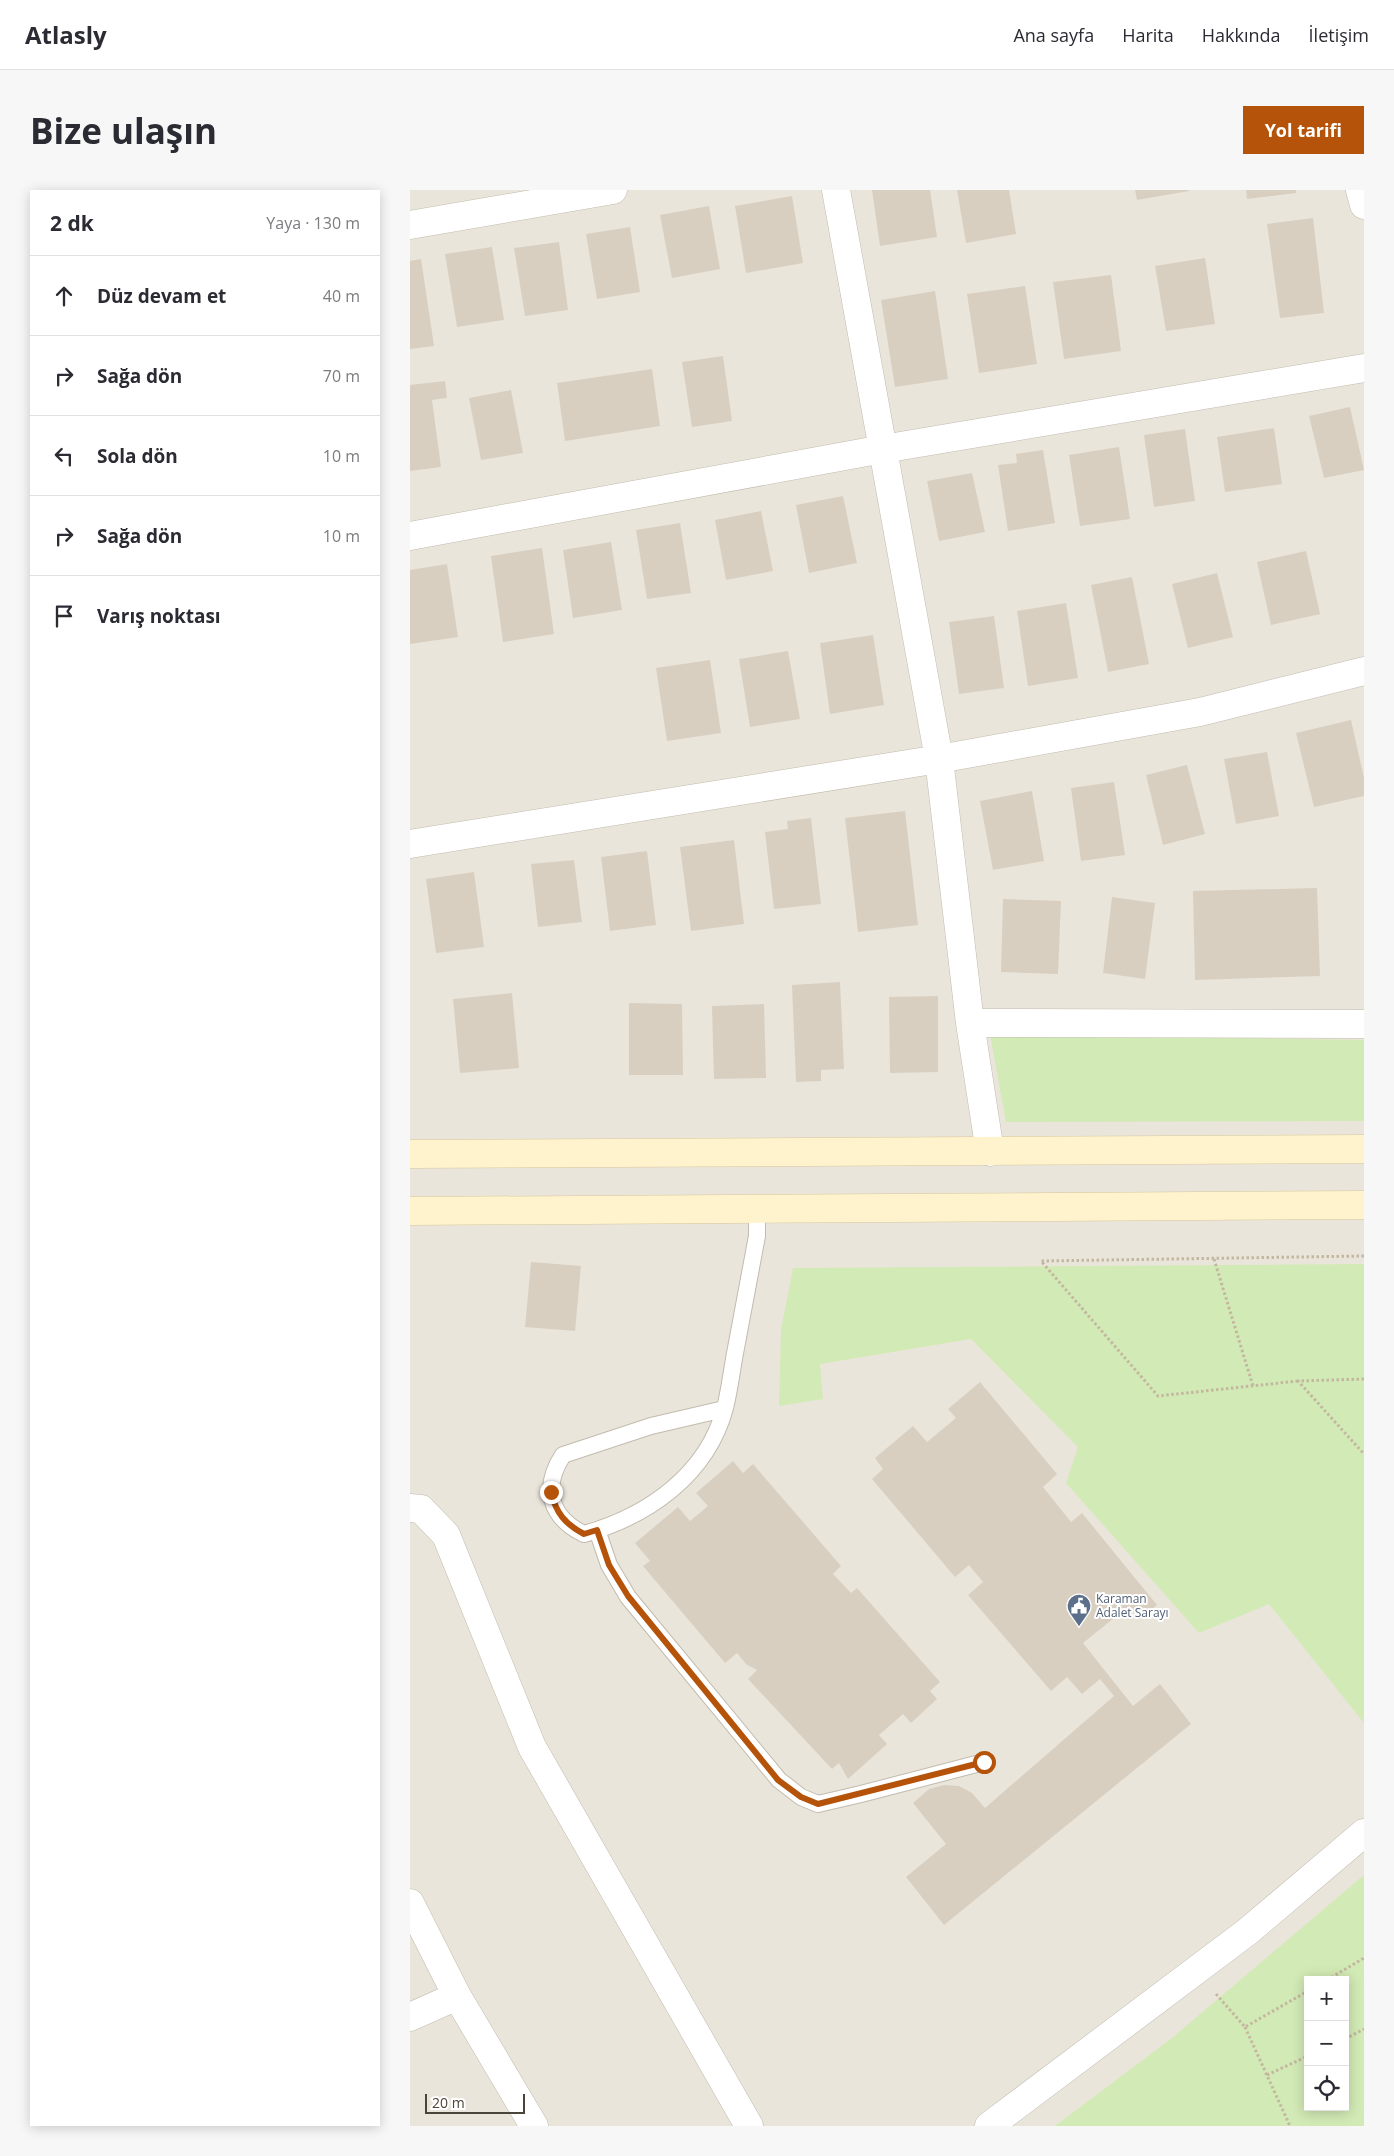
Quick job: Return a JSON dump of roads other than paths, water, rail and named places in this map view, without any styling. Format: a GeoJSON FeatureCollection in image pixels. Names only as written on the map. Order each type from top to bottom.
{"type":"FeatureCollection","features":[{"type":"Feature","properties":{"kind":"main road"},"geometry":{"type":"LineString","coordinates":[[410,1151],[990,1152],[1364,1149]]}},
{"type":"Feature","properties":{"kind":"main road"},"geometry":{"type":"LineString","coordinates":[[410,1211],[1364,1205]]}},
{"type":"Feature","properties":{"kind":"street"},"geometry":{"type":"LineString","coordinates":[[410,225],[613,190]]}},
{"type":"Feature","properties":{"kind":"street"},"geometry":{"type":"LineString","coordinates":[[836,190],[939,759],[970,1023],[990,1152]]}},
{"type":"Feature","properties":{"kind":"street"},"geometry":{"type":"LineString","coordinates":[[1360,190],[1364,205]]}},
{"type":"Feature","properties":{"kind":"street"},"geometry":{"type":"LineString","coordinates":[[410,536],[883,449],[1364,368]]}},
{"type":"Feature","properties":{"kind":"street"},"geometry":{"type":"LineString","coordinates":[[410,844],[939,759],[1200,712],[1364,671]]}},
{"type":"Feature","properties":{"kind":"street"},"geometry":{"type":"LineString","coordinates":[[970,1023],[1364,1024]]}},
{"type":"Feature","properties":{"kind":"street"},"geometry":{"type":"LineString","coordinates":[[410,1508],[421,1509],[446,1535],[532,1747],[749,2126]]}},
{"type":"Feature","properties":{"kind":"street"},"geometry":{"type":"LineString","coordinates":[[989,2126],[1247,1932],[1364,1833]]}},
{"type":"Feature","properties":{"kind":"street"},"geometry":{"type":"LineString","coordinates":[[410,1903],[457,1996],[534,2126]]}},
{"type":"Feature","properties":{"kind":"street"},"geometry":{"type":"LineString","coordinates":[[410,2017],[457,1996]]}},
{"type":"Feature","properties":{"kind":"lane"},"geometry":{"type":"LineString","coordinates":[[724,1409],[651,1426],[563,1455],[556,1466],[551,1492],[554,1505],[561,1517],[571,1528],[584,1534],[597,1530],[638,1513],[655,1503],[678,1485],[697,1463],[709,1444],[724,1409],[757,1236],[757,1210]]}},
{"type":"Feature","properties":{"kind":"lane"},"geometry":{"type":"LineString","coordinates":[[597,1530],[609,1565],[628,1596],[778,1780],[801,1797],[818,1804],[984,1762]]}},
{"type":"Feature","properties":{"kind":"place","name":"Karaman Adalet Sarayı"},"geometry":{"type":"Point","coordinates":[1079,1627]}}]}
